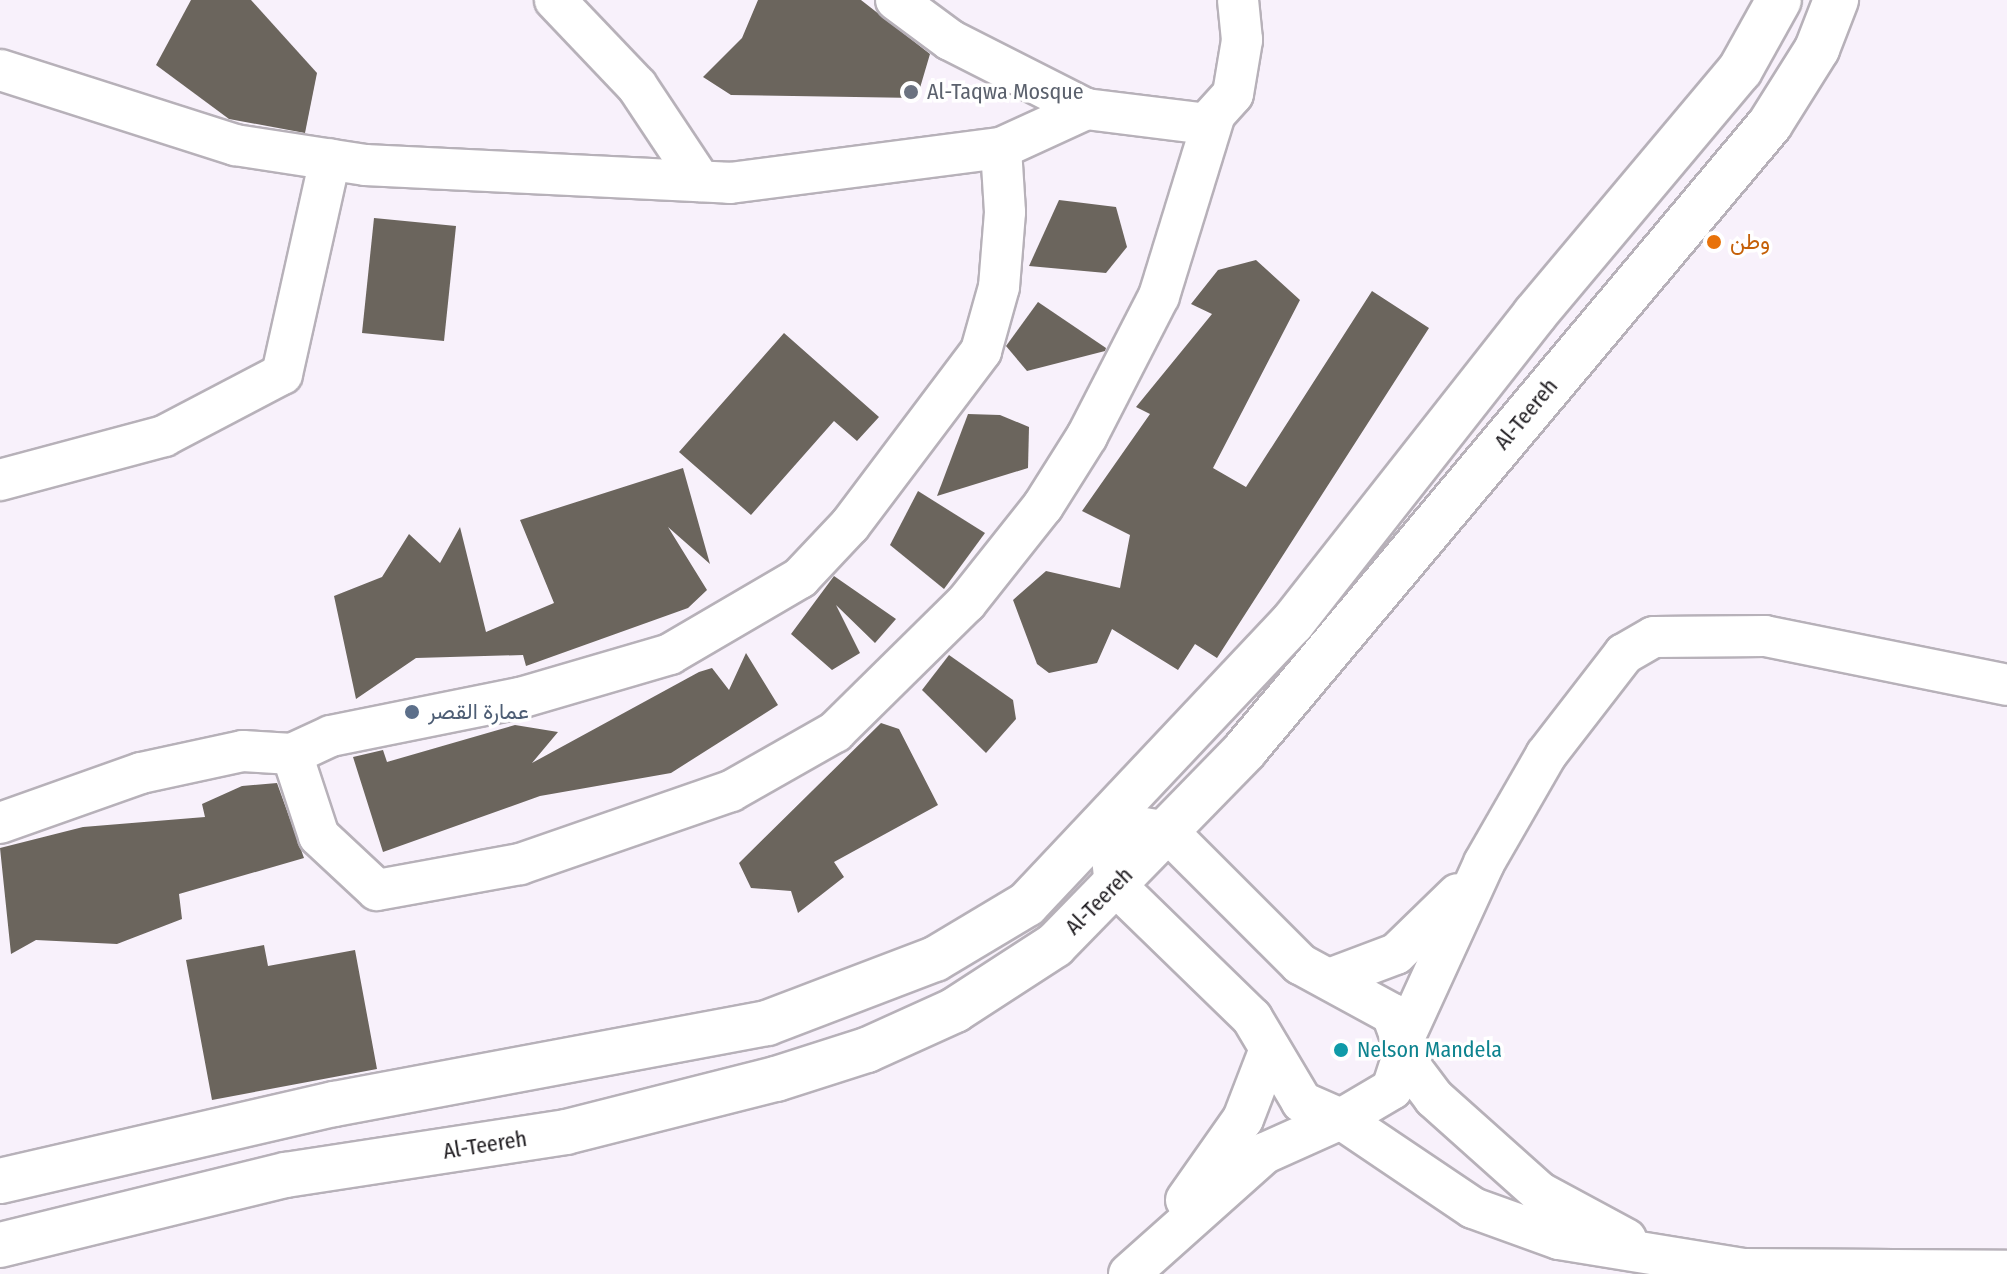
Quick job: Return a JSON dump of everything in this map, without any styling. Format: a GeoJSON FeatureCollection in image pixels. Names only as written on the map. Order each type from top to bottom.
{"type":"FeatureCollection","features":[{"type":"Feature","properties":{"kind":"main road"},"geometry":{"type":"LineString","coordinates":[[0,1181],[334,1104],[767,1023],[935,959],[1027,904],[1108,822],[1292,623],[1535,314],[1740,70],[1779,0]]}},
{"type":"Feature","properties":{"kind":"main road","name":"Al-Teereh"},"geometry":{"type":"LineString","coordinates":[[0,1245],[286,1175],[566,1132],[867,1050],[955,1010],[1055,945],[1168,832],[1770,124],[1817,49],[1836,0]]}},
{"type":"Feature","properties":{"kind":"street"},"geometry":{"type":"LineString","coordinates":[[555,0],[637,86],[700,181]]}},
{"type":"Feature","properties":{"kind":"street"},"geometry":{"type":"LineString","coordinates":[[896,0],[950,40],[1086,109],[1183,127],[1213,120]]}},
{"type":"Feature","properties":{"kind":"street"},"geometry":{"type":"LineString","coordinates":[[292,754],[319,836],[377,890],[520,864],[731,791],[835,732],[966,603],[1043,506],[1087,436],[1159,296],[1213,120],[1233,94],[1240,67],[1238,0]]}},
{"type":"Feature","properties":{"kind":"street"},"geometry":{"type":"LineString","coordinates":[[0,47],[79,91]]}},
{"type":"Feature","properties":{"kind":"street"},"geometry":{"type":"LineString","coordinates":[[0,70],[79,91],[235,145],[330,159],[700,181],[1001,148],[1086,109]]}},
{"type":"Feature","properties":{"kind":"street"},"geometry":{"type":"LineString","coordinates":[[0,823],[141,773],[243,751],[292,754],[331,736],[520,698],[670,654],[800,578],[850,525],[981,351],[999,287],[1001,148]]}},
{"type":"Feature","properties":{"kind":"street"},"geometry":{"type":"LineString","coordinates":[[0,480],[164,436],[282,374],[330,159]]}},
{"type":"Feature","properties":{"kind":"street"},"geometry":{"type":"LineString","coordinates":[[1332,978],[1396,954],[1428,929],[1484,863],[1598,681],[1654,637],[1765,636],[2007,685]]}},
{"type":"Feature","properties":{"kind":"street"},"geometry":{"type":"LineString","coordinates":[[1643,1249],[1539,1192],[1434,1098],[1379,1002],[1300,964],[1168,832],[1108,822],[1115,885],[1252,1018],[1302,1102],[1341,1119],[1511,1227],[1744,1269],[2007,1271]]}},
{"type":"Feature","properties":{"kind":"street"},"geometry":{"type":"LineString","coordinates":[[1134,1269],[1265,1153],[1379,1102],[1484,863]]}},
{"type":"Feature","properties":{"kind":"street"},"geometry":{"type":"LineString","coordinates":[[1134,1269],[1243,1119],[1270,1049]]}},
{"type":"Feature","properties":{"kind":"building"},"geometry":{"type":"Polygon","coordinates":[[[191,0],[251,0],[317,73],[305,133],[229,119],[156,65],[191,0]]]}},
{"type":"Feature","properties":{"kind":"building"},"geometry":{"type":"Polygon","coordinates":[[[758,0],[861,0],[930,54],[917,98],[731,95],[703,77],[742,38],[758,0]]]}},
{"type":"Feature","properties":{"kind":"building"},"geometry":{"type":"Polygon","coordinates":[[[1059,200],[1116,207],[1127,247],[1106,273],[1029,266],[1059,200]]]}},
{"type":"Feature","properties":{"kind":"building"},"geometry":{"type":"Polygon","coordinates":[[[374,218],[456,226],[444,341],[362,333],[374,218]]]}},
{"type":"Feature","properties":{"kind":"building"},"geometry":{"type":"Polygon","coordinates":[[[1256,260],[1300,300],[1213,468],[1246,487],[1372,291],[1429,328],[1217,658],[1195,644],[1178,670],[1112,629],[1097,663],[1049,673],[1037,664],[1013,600],[1046,571],[1120,588],[1130,535],[1082,511],[1150,414],[1136,407],[1212,314],[1191,304],[1218,270],[1256,260]]]}},
{"type":"Feature","properties":{"kind":"building"},"geometry":{"type":"Polygon","coordinates":[[[1038,302],[1106,348],[1105,351],[1027,371],[1006,346],[1038,302]]]}},
{"type":"Feature","properties":{"kind":"building"},"geometry":{"type":"Polygon","coordinates":[[[784,333],[879,417],[857,441],[834,421],[751,515],[679,452],[784,333]]]}},
{"type":"Feature","properties":{"kind":"building"},"geometry":{"type":"Polygon","coordinates":[[[968,414],[1000,415],[1029,427],[1028,468],[937,496],[968,414]]]}},
{"type":"Feature","properties":{"kind":"building"},"geometry":{"type":"Polygon","coordinates":[[[683,468],[710,564],[668,527],[707,590],[688,608],[526,666],[523,655],[416,658],[356,699],[334,596],[382,577],[409,534],[440,563],[460,527],[486,632],[554,603],[520,520],[683,468]]]}},
{"type":"Feature","properties":{"kind":"building"},"geometry":{"type":"Polygon","coordinates":[[[918,491],[985,533],[944,589],[890,545],[918,491]]]}},
{"type":"Feature","properties":{"kind":"building"},"geometry":{"type":"Polygon","coordinates":[[[834,576],[896,619],[875,643],[836,605],[860,653],[832,670],[791,634],[834,576]]]}},
{"type":"Feature","properties":{"kind":"building"},"geometry":{"type":"Polygon","coordinates":[[[746,653],[778,705],[671,773],[540,796],[383,852],[353,757],[383,750],[387,762],[515,725],[558,732],[532,763],[699,672],[712,668],[729,690],[746,653]]]}},
{"type":"Feature","properties":{"kind":"building"},"geometry":{"type":"Polygon","coordinates":[[[949,655],[1013,700],[1016,719],[986,753],[922,690],[949,655]]]}},
{"type":"Feature","properties":{"kind":"building"},"geometry":{"type":"Polygon","coordinates":[[[881,723],[899,729],[938,805],[834,862],[844,877],[798,913],[791,891],[751,888],[739,863],[881,723]]]}},
{"type":"Feature","properties":{"kind":"building"},"geometry":{"type":"Polygon","coordinates":[[[277,783],[304,858],[179,894],[182,919],[117,944],[36,940],[11,954],[0,848],[83,827],[205,817],[202,804],[242,786],[277,783]]]}},
{"type":"Feature","properties":{"kind":"building"},"geometry":{"type":"Polygon","coordinates":[[[264,945],[268,966],[355,950],[377,1069],[212,1100],[186,960],[264,945]]]}},
{"type":"Feature","properties":{"kind":"place","name":"Al-Taqwa Mosque"},"geometry":{"type":"Point","coordinates":[911,92]}},
{"type":"Feature","properties":{"kind":"place","name":"وطن"},"geometry":{"type":"Point","coordinates":[1714,242]}},
{"type":"Feature","properties":{"kind":"place","name":"عمارة القصر"},"geometry":{"type":"Point","coordinates":[412,712]}},
{"type":"Feature","properties":{"kind":"place","name":"Nelson Mandela"},"geometry":{"type":"Point","coordinates":[1341,1050]}}]}
